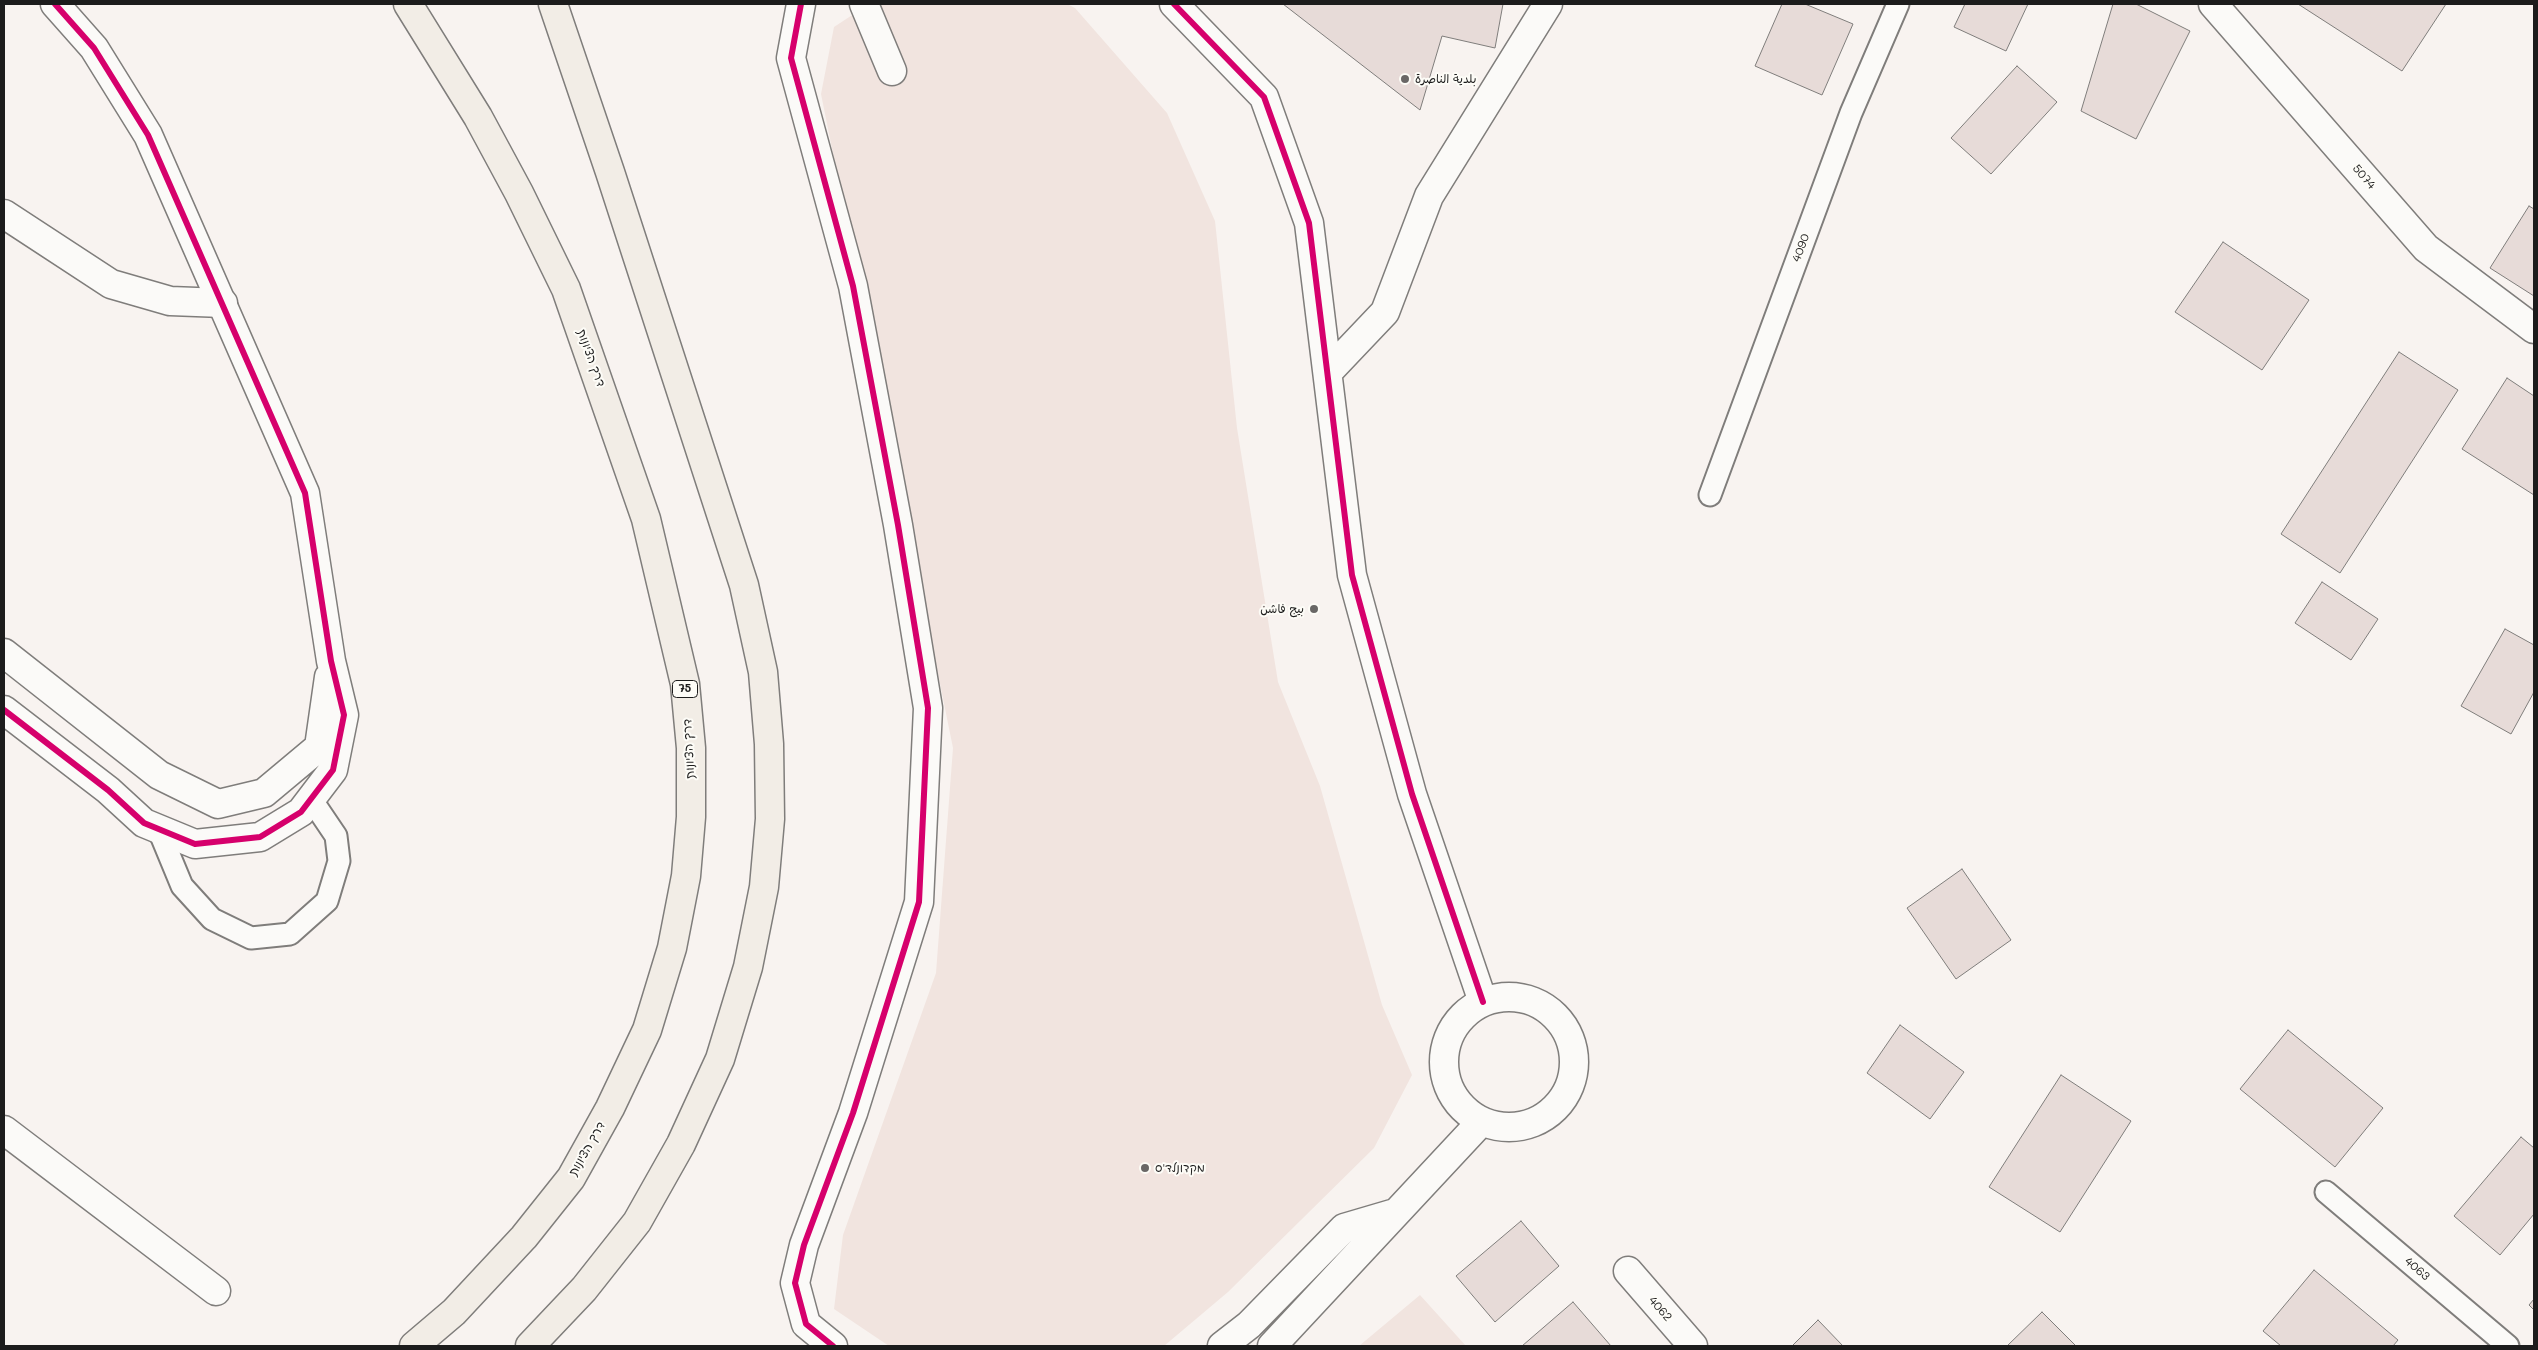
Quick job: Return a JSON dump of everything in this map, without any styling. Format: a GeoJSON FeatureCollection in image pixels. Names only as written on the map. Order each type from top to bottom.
{"type":"FeatureCollection","features":[{"type":"Feature","properties":{"kind":"highway","name":"דרך הציונות"},"geometry":{"type":"LineString","coordinates":[[408,4],[478,117],[519,193],[566,289],[646,519],[685,684],[691,748],[691,817],[686,876],[672,948],[647,1030],[610,1108],[572,1178],[524,1237],[454,1312],[414,1346]]}},
{"type":"Feature","properties":{"kind":"highway"},"geometry":{"type":"LineString","coordinates":[[530,1346],[584,1289],[636,1222],[681,1144],[720,1059],[748,967],[764,887],[770,819],[769,744],[763,672],[744,585],[610,172],[553,4]]}},
{"type":"Feature","properties":{"kind":"street"},"geometry":{"type":"LineString","coordinates":[[4,710],[108,790],[144,823],[195,844],[260,837],[302,812],[333,770],[344,715],[331,661],[304,493],[223,303],[148,135],[94,48],[55,4]]}},
{"type":"Feature","properties":{"kind":"street"},"geometry":{"type":"LineString","coordinates":[[801,4],[791,58],[853,286],[898,524],[928,708],[919,902],[853,1113],[804,1245],[795,1283],[806,1324],[833,1346]]}},
{"type":"Feature","properties":{"kind":"street"},"geometry":{"type":"LineString","coordinates":[[864,4],[892,71]]}},
{"type":"Feature","properties":{"kind":"street"},"geometry":{"type":"LineString","coordinates":[[1174,4],[1264,98],[1309,223],[1352,575],[1412,794],[1483,1002]]}},
{"type":"Feature","properties":{"kind":"street"},"geometry":{"type":"LineString","coordinates":[[1328,372],[1385,312],[1429,196],[1548,4]]}},
{"type":"Feature","properties":{"kind":"street","name":"5074"},"geometry":{"type":"LineString","coordinates":[[2213,4],[2426,248],[2534,329]]}},
{"type":"Feature","properties":{"kind":"street"},"geometry":{"type":"LineString","coordinates":[[4,214],[111,284],[170,301],[223,303]]}},
{"type":"Feature","properties":{"kind":"street"},"geometry":{"type":"LineString","coordinates":[[4,653],[159,775],[218,804],[264,793],[319,747],[331,661]]}},
{"type":"Feature","properties":{"kind":"street"},"geometry":{"type":"LineString","coordinates":[[1504,997],[1525,998],[1545,1007],[1561,1022],[1572,1040],[1575,1062],[1571,1083],[1561,1103],[1545,1117],[1524,1126],[1502,1127],[1482,1122],[1462,1107],[1448,1086],[1444,1061],[1448,1037],[1462,1016],[1483,1002],[1504,997]]}},
{"type":"Feature","properties":{"kind":"street"},"geometry":{"type":"LineString","coordinates":[[1272,1346],[1482,1122]]}},
{"type":"Feature","properties":{"kind":"street"},"geometry":{"type":"LineString","coordinates":[[4,1130],[216,1291]]}},
{"type":"Feature","properties":{"kind":"street"},"geometry":{"type":"LineString","coordinates":[[1222,1346],[1249,1325],[1344,1228],[1397,1212]]}},
{"type":"Feature","properties":{"kind":"street","name":"4062"},"geometry":{"type":"LineString","coordinates":[[1628,1271],[1693,1346]]}},
{"type":"Feature","properties":{"kind":"lane","name":"4090"},"geometry":{"type":"LineString","coordinates":[[1710,495],[1850,113],[1898,4]]}},
{"type":"Feature","properties":{"kind":"lane"},"geometry":{"type":"LineString","coordinates":[[158,828],[182,886],[212,920],[251,938],[290,934],[326,901],[339,861],[336,836],[311,799]]}},
{"type":"Feature","properties":{"kind":"lane","name":"4063"},"geometry":{"type":"LineString","coordinates":[[2326,1192],[2508,1346]]}},
{"type":"Feature","properties":{"kind":"shaded area"},"geometry":{"type":"Polygon","coordinates":[[[869,4],[1067,4],[1075,8],[1167,113],[1215,221],[1237,428],[1278,682],[1320,786],[1382,1005],[1412,1075],[1374,1148],[1228,1292],[1164,1346],[889,1346],[834,1309],[843,1235],[936,973],[953,748],[821,94],[834,27],[869,4]]]}},
{"type":"Feature","properties":{"kind":"shaded area"},"geometry":{"type":"Polygon","coordinates":[[[1420,1295],[1466,1346],[1359,1346],[1420,1295]]]}},
{"type":"Feature","properties":{"kind":"building","name":"بلدية الناصرة"},"geometry":{"type":"Polygon","coordinates":[[[1283,4],[1503,4],[1495,48],[1442,36],[1420,110],[1283,4]]]}},
{"type":"Feature","properties":{"kind":"building"},"geometry":{"type":"Polygon","coordinates":[[[1782,4],[1805,4],[1853,24],[1822,95],[1755,66],[1782,4]]]}},
{"type":"Feature","properties":{"kind":"building"},"geometry":{"type":"Polygon","coordinates":[[[1965,4],[2028,4],[2006,51],[1954,27],[1965,4]]]}},
{"type":"Feature","properties":{"kind":"building"},"geometry":{"type":"Polygon","coordinates":[[[2113,4],[2136,4],[2190,31],[2136,139],[2081,111],[2113,4]]]}},
{"type":"Feature","properties":{"kind":"building"},"geometry":{"type":"Polygon","coordinates":[[[2298,4],[2446,4],[2402,71],[2298,4]]]}},
{"type":"Feature","properties":{"kind":"building"},"geometry":{"type":"Polygon","coordinates":[[[2017,66],[2057,102],[1991,174],[1951,138],[2017,66]]]}},
{"type":"Feature","properties":{"kind":"building"},"geometry":{"type":"Polygon","coordinates":[[[2529,206],[2534,209],[2534,296],[2490,268],[2529,206]]]}},
{"type":"Feature","properties":{"kind":"building"},"geometry":{"type":"Polygon","coordinates":[[[2223,242],[2309,300],[2262,370],[2175,312],[2223,242]]]}},
{"type":"Feature","properties":{"kind":"building"},"geometry":{"type":"Polygon","coordinates":[[[2399,352],[2458,390],[2340,573],[2281,534],[2399,352]]]}},
{"type":"Feature","properties":{"kind":"building"},"geometry":{"type":"Polygon","coordinates":[[[2507,378],[2534,396],[2534,495],[2462,449],[2507,378]]]}},
{"type":"Feature","properties":{"kind":"building"},"geometry":{"type":"Polygon","coordinates":[[[2322,582],[2378,619],[2351,660],[2295,623],[2322,582]]]}},
{"type":"Feature","properties":{"kind":"building"},"geometry":{"type":"Polygon","coordinates":[[[2505,629],[2534,645],[2534,692],[2511,734],[2461,706],[2505,629]]]}},
{"type":"Feature","properties":{"kind":"building"},"geometry":{"type":"Polygon","coordinates":[[[1962,869],[2011,940],[1956,979],[1907,908],[1962,869]]]}},
{"type":"Feature","properties":{"kind":"building"},"geometry":{"type":"Polygon","coordinates":[[[1900,1025],[1964,1072],[1930,1119],[1867,1073],[1900,1025]]]}},
{"type":"Feature","properties":{"kind":"building"},"geometry":{"type":"Polygon","coordinates":[[[2288,1030],[2383,1108],[2335,1167],[2240,1089],[2288,1030]]]}},
{"type":"Feature","properties":{"kind":"building"},"geometry":{"type":"Polygon","coordinates":[[[2061,1075],[2131,1121],[2060,1232],[1989,1187],[2061,1075]]]}},
{"type":"Feature","properties":{"kind":"building"},"geometry":{"type":"Polygon","coordinates":[[[2521,1137],[2534,1148],[2534,1214],[2500,1255],[2454,1216],[2521,1137]]]}},
{"type":"Feature","properties":{"kind":"building"},"geometry":{"type":"Polygon","coordinates":[[[1521,1221],[1559,1266],[1495,1322],[1456,1276],[1521,1221]]]}},
{"type":"Feature","properties":{"kind":"building"},"geometry":{"type":"Polygon","coordinates":[[[2314,1270],[2398,1340],[2393,1346],[2281,1346],[2263,1331],[2314,1270]]]}},
{"type":"Feature","properties":{"kind":"building"},"geometry":{"type":"Polygon","coordinates":[[[2534,1299],[2534,1310],[2529,1305],[2534,1299]]]}},
{"type":"Feature","properties":{"kind":"building"},"geometry":{"type":"Polygon","coordinates":[[[1573,1302],[1611,1346],[1522,1346],[1573,1302]]]}},
{"type":"Feature","properties":{"kind":"building"},"geometry":{"type":"Polygon","coordinates":[[[2042,1312],[2076,1346],[2007,1346],[2042,1312]]]}},
{"type":"Feature","properties":{"kind":"building"},"geometry":{"type":"Polygon","coordinates":[[[1818,1320],[1843,1346],[1792,1346],[1818,1320]]]}},
{"type":"Feature","properties":{"kind":"cycle path"},"geometry":{"type":"LineString","coordinates":[[4,710],[108,790],[144,823],[195,844],[260,837],[301,812],[333,770],[344,715],[331,661],[305,493],[148,135],[94,48],[55,4]]}},
{"type":"Feature","properties":{"kind":"cycle path"},"geometry":{"type":"LineString","coordinates":[[801,4],[791,58],[853,286],[898,525],[928,708],[919,902],[853,1113],[804,1245],[795,1283],[806,1324],[833,1346]]}},
{"type":"Feature","properties":{"kind":"cycle path"},"geometry":{"type":"LineString","coordinates":[[1174,4],[1264,97],[1309,223],[1352,575],[1412,794],[1483,1002]]}},
{"type":"Feature","properties":{"kind":"place","name":"بلدية الناصرة"},"geometry":{"type":"Point","coordinates":[1405,79]}},
{"type":"Feature","properties":{"kind":"place","name":"بيج فاشن"},"geometry":{"type":"Point","coordinates":[1314,609]}},
{"type":"Feature","properties":{"kind":"place","name":"מקדונלד'ס"},"geometry":{"type":"Point","coordinates":[1145,1168]}}]}
